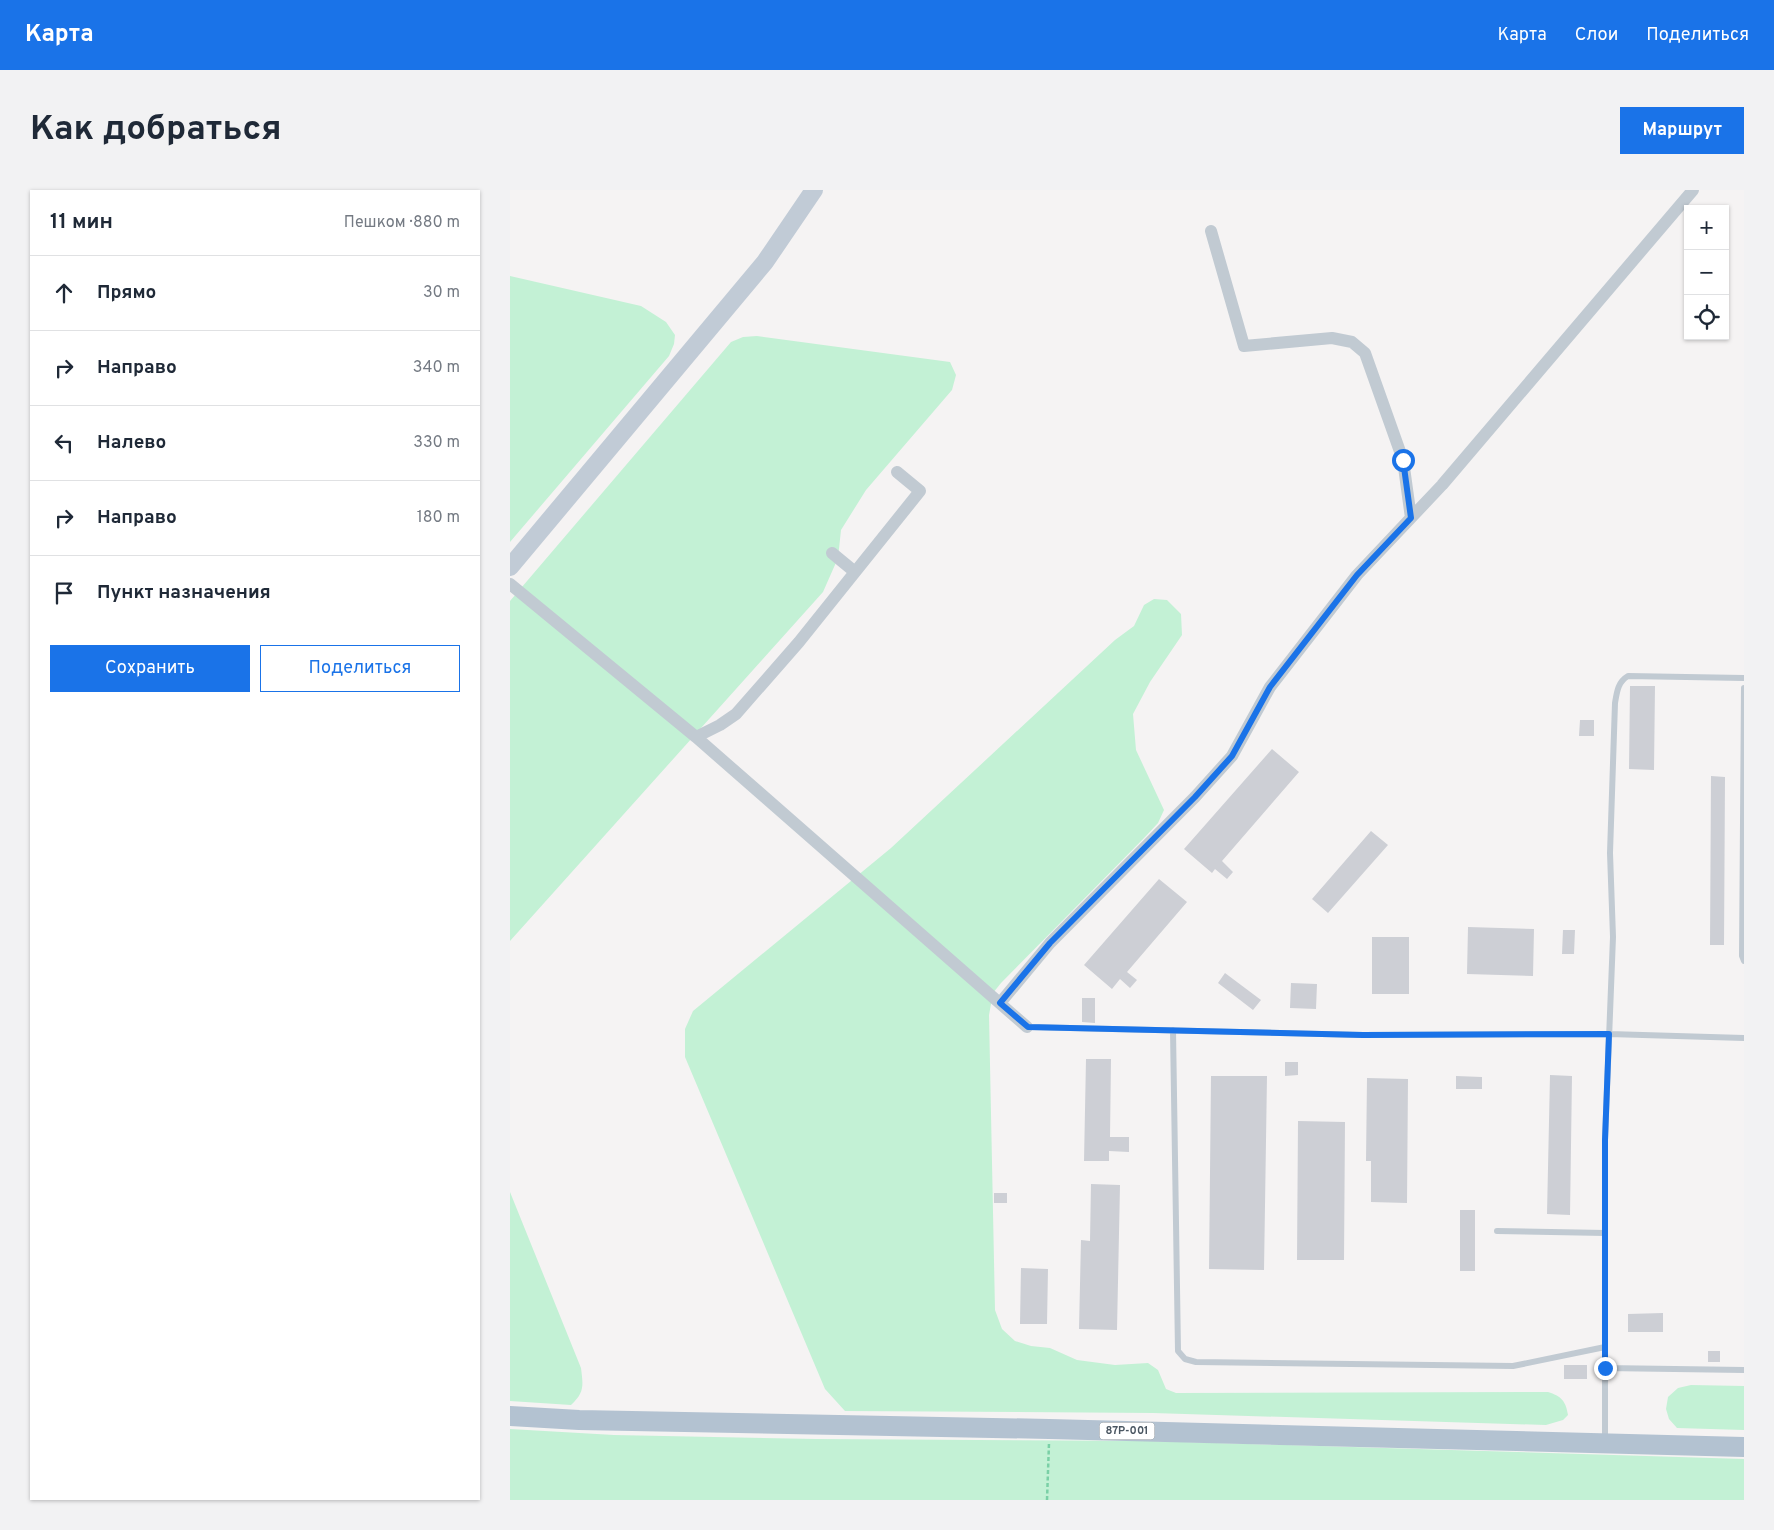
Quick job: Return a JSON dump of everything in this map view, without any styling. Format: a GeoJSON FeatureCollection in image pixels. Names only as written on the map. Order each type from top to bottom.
{"type":"FeatureCollection","features":[{"type":"Feature","properties":{"kind":"main road"},"geometry":{"type":"LineString","coordinates":[[510,567],[765,262],[814,190]]}},
{"type":"Feature","properties":{"kind":"main road","name":"87Р-001"},"geometry":{"type":"LineString","coordinates":[[510,1416],[598,1420],[1050,1429],[1744,1447]]}},
{"type":"Feature","properties":{"kind":"street"},"geometry":{"type":"LineString","coordinates":[[1000,1003],[1050,943],[1195,797],[1232,756],[1270,687],[1357,575],[1442,485],[1693,190]]}},
{"type":"Feature","properties":{"kind":"street"},"geometry":{"type":"LineString","coordinates":[[1211,231],[1244,346],[1332,338],[1352,342],[1365,353],[1403,460],[1411,518]]}},
{"type":"Feature","properties":{"kind":"street"},"geometry":{"type":"LineString","coordinates":[[696,737],[720,725],[736,714],[799,642],[920,491],[897,472]]}},
{"type":"Feature","properties":{"kind":"street"},"geometry":{"type":"LineString","coordinates":[[832,553],[855,572]]}},
{"type":"Feature","properties":{"kind":"street"},"geometry":{"type":"LineString","coordinates":[[510,584],[696,737],[1028,1027]]}},
{"type":"Feature","properties":{"kind":"lane"},"geometry":{"type":"LineString","coordinates":[[1605,1444],[1605,1140],[1613,937],[1610,853],[1615,703],[1618,688],[1622,680],[1628,676],[1744,678]]}},
{"type":"Feature","properties":{"kind":"lane"},"geometry":{"type":"LineString","coordinates":[[1744,688],[1742,956],[1744,961]]}},
{"type":"Feature","properties":{"kind":"lane"},"geometry":{"type":"LineString","coordinates":[[1028,1027],[1363,1035],[1609,1034],[1744,1038]]}},
{"type":"Feature","properties":{"kind":"lane"},"geometry":{"type":"LineString","coordinates":[[1172,1030],[1178,1351],[1185,1359],[1196,1362],[1513,1366],[1605,1347]]}},
{"type":"Feature","properties":{"kind":"lane"},"geometry":{"type":"LineString","coordinates":[[1497,1231],[1605,1233]]}},
{"type":"Feature","properties":{"kind":"lane"},"geometry":{"type":"LineString","coordinates":[[1605,1368],[1744,1370]]}},
{"type":"Feature","properties":{"kind":"path"},"geometry":{"type":"LineString","coordinates":[[1047,1500],[1050,1429]]}},
{"type":"Feature","properties":{"kind":"green space"},"geometry":{"type":"Polygon","coordinates":[[[510,276],[641,306],[666,322],[675,335],[674,344],[669,356],[510,542],[510,276]]]}},
{"type":"Feature","properties":{"kind":"green space"},"geometry":{"type":"Polygon","coordinates":[[[757,336],[950,362],[956,375],[952,390],[866,490],[841,530],[838,558],[823,592],[510,941],[510,601],[731,342],[743,337],[757,336]]]}},
{"type":"Feature","properties":{"kind":"green space"},"geometry":{"type":"Polygon","coordinates":[[[1154,599],[1167,600],[1181,614],[1182,635],[1150,682],[1133,714],[1136,750],[1164,810],[1158,823],[1145,837],[993,993],[989,1015],[995,1310],[1002,1329],[1015,1341],[1031,1346],[1050,1348],[1077,1360],[1115,1365],[1148,1363],[1158,1370],[1166,1389],[1176,1393],[1548,1392],[1560,1397],[1566,1406],[1568,1415],[1563,1420],[1546,1425],[1153,1413],[845,1411],[825,1389],[685,1057],[685,1029],[693,1011],[891,848],[1115,640],[1134,626],[1144,605],[1154,599]]]}},
{"type":"Feature","properties":{"kind":"green space"},"geometry":{"type":"Polygon","coordinates":[[[510,1192],[581,1368],[581,1392],[571,1405],[510,1401],[510,1192]]]}},
{"type":"Feature","properties":{"kind":"green space"},"geometry":{"type":"Polygon","coordinates":[[[1691,1385],[1744,1386],[1744,1430],[1677,1428],[1669,1419],[1666,1409],[1668,1397],[1678,1388],[1691,1385]]]}},
{"type":"Feature","properties":{"kind":"green space"},"geometry":{"type":"Polygon","coordinates":[[[510,1429],[614,1435],[816,1439],[1152,1441],[1744,1459],[1744,1500],[510,1500],[510,1429]]]}},
{"type":"Feature","properties":{"kind":"building"},"geometry":{"type":"Polygon","coordinates":[[[1630,686],[1655,686],[1654,770],[1629,769],[1630,686]]]}},
{"type":"Feature","properties":{"kind":"building"},"geometry":{"type":"Polygon","coordinates":[[[1580,720],[1594,720],[1594,736],[1579,736],[1580,720]]]}},
{"type":"Feature","properties":{"kind":"building"},"geometry":{"type":"Polygon","coordinates":[[[1272,749],[1299,772],[1222,861],[1233,872],[1227,879],[1215,869],[1212,873],[1184,849],[1272,749]]]}},
{"type":"Feature","properties":{"kind":"building"},"geometry":{"type":"Polygon","coordinates":[[[1711,776],[1725,777],[1724,945],[1710,945],[1711,776]]]}},
{"type":"Feature","properties":{"kind":"building"},"geometry":{"type":"Polygon","coordinates":[[[1371,831],[1388,845],[1328,913],[1312,899],[1371,831]]]}},
{"type":"Feature","properties":{"kind":"building"},"geometry":{"type":"Polygon","coordinates":[[[1159,879],[1187,902],[1127,972],[1137,980],[1130,988],[1120,979],[1112,989],[1084,965],[1159,879]]]}},
{"type":"Feature","properties":{"kind":"building"},"geometry":{"type":"Polygon","coordinates":[[[1468,927],[1534,929],[1533,976],[1467,974],[1468,927]]]}},
{"type":"Feature","properties":{"kind":"building"},"geometry":{"type":"Polygon","coordinates":[[[1563,930],[1575,930],[1574,954],[1562,954],[1563,930]]]}},
{"type":"Feature","properties":{"kind":"building"},"geometry":{"type":"Polygon","coordinates":[[[1372,937],[1409,937],[1409,994],[1372,994],[1372,937]]]}},
{"type":"Feature","properties":{"kind":"building"},"geometry":{"type":"Polygon","coordinates":[[[1225,973],[1261,1000],[1253,1010],[1218,983],[1225,973]]]}},
{"type":"Feature","properties":{"kind":"building"},"geometry":{"type":"Polygon","coordinates":[[[1291,983],[1317,984],[1316,1009],[1290,1008],[1291,983]]]}},
{"type":"Feature","properties":{"kind":"building"},"geometry":{"type":"Polygon","coordinates":[[[1082,998],[1095,998],[1095,1023],[1082,1022],[1082,998]]]}},
{"type":"Feature","properties":{"kind":"building"},"geometry":{"type":"Polygon","coordinates":[[[1086,1059],[1111,1059],[1110,1137],[1129,1137],[1129,1152],[1109,1151],[1109,1161],[1084,1161],[1086,1059]]]}},
{"type":"Feature","properties":{"kind":"building"},"geometry":{"type":"Polygon","coordinates":[[[1285,1062],[1298,1062],[1298,1075],[1285,1076],[1285,1062]]]}},
{"type":"Feature","properties":{"kind":"building"},"geometry":{"type":"Polygon","coordinates":[[[1550,1075],[1572,1076],[1570,1215],[1547,1214],[1550,1075]]]}},
{"type":"Feature","properties":{"kind":"building"},"geometry":{"type":"Polygon","coordinates":[[[1211,1076],[1267,1076],[1264,1270],[1209,1269],[1211,1076]]]}},
{"type":"Feature","properties":{"kind":"building"},"geometry":{"type":"Polygon","coordinates":[[[1456,1076],[1482,1077],[1482,1089],[1456,1089],[1456,1076]]]}},
{"type":"Feature","properties":{"kind":"building"},"geometry":{"type":"Polygon","coordinates":[[[1367,1078],[1408,1079],[1407,1203],[1371,1202],[1371,1161],[1366,1161],[1367,1078]]]}},
{"type":"Feature","properties":{"kind":"building"},"geometry":{"type":"Polygon","coordinates":[[[1298,1121],[1345,1122],[1344,1260],[1297,1260],[1298,1121]]]}},
{"type":"Feature","properties":{"kind":"building"},"geometry":{"type":"Polygon","coordinates":[[[1091,1184],[1120,1185],[1117,1330],[1079,1329],[1081,1240],[1090,1241],[1091,1184]]]}},
{"type":"Feature","properties":{"kind":"building"},"geometry":{"type":"Polygon","coordinates":[[[994,1193],[1007,1193],[1007,1203],[994,1203],[994,1193]]]}},
{"type":"Feature","properties":{"kind":"building"},"geometry":{"type":"Polygon","coordinates":[[[1460,1210],[1475,1210],[1475,1271],[1460,1271],[1460,1210]]]}},
{"type":"Feature","properties":{"kind":"building"},"geometry":{"type":"Polygon","coordinates":[[[1021,1268],[1048,1269],[1047,1324],[1020,1324],[1021,1268]]]}},
{"type":"Feature","properties":{"kind":"building"},"geometry":{"type":"Polygon","coordinates":[[[1663,1313],[1663,1332],[1628,1332],[1628,1314],[1663,1313]]]}},
{"type":"Feature","properties":{"kind":"building"},"geometry":{"type":"Polygon","coordinates":[[[1708,1351],[1720,1351],[1720,1362],[1708,1362],[1708,1351]]]}},
{"type":"Feature","properties":{"kind":"building"},"geometry":{"type":"Polygon","coordinates":[[[1564,1365],[1587,1365],[1587,1379],[1564,1379],[1564,1365]]]}},
{"type":"Feature","properties":{"kind":"route"},"geometry":{"type":"LineString","coordinates":[[1403,460],[1411,518],[1357,575],[1270,687],[1232,756],[1195,797],[1050,943],[1000,1003],[1028,1027],[1363,1035],[1609,1034],[1605,1140],[1605,1368]]}}]}
